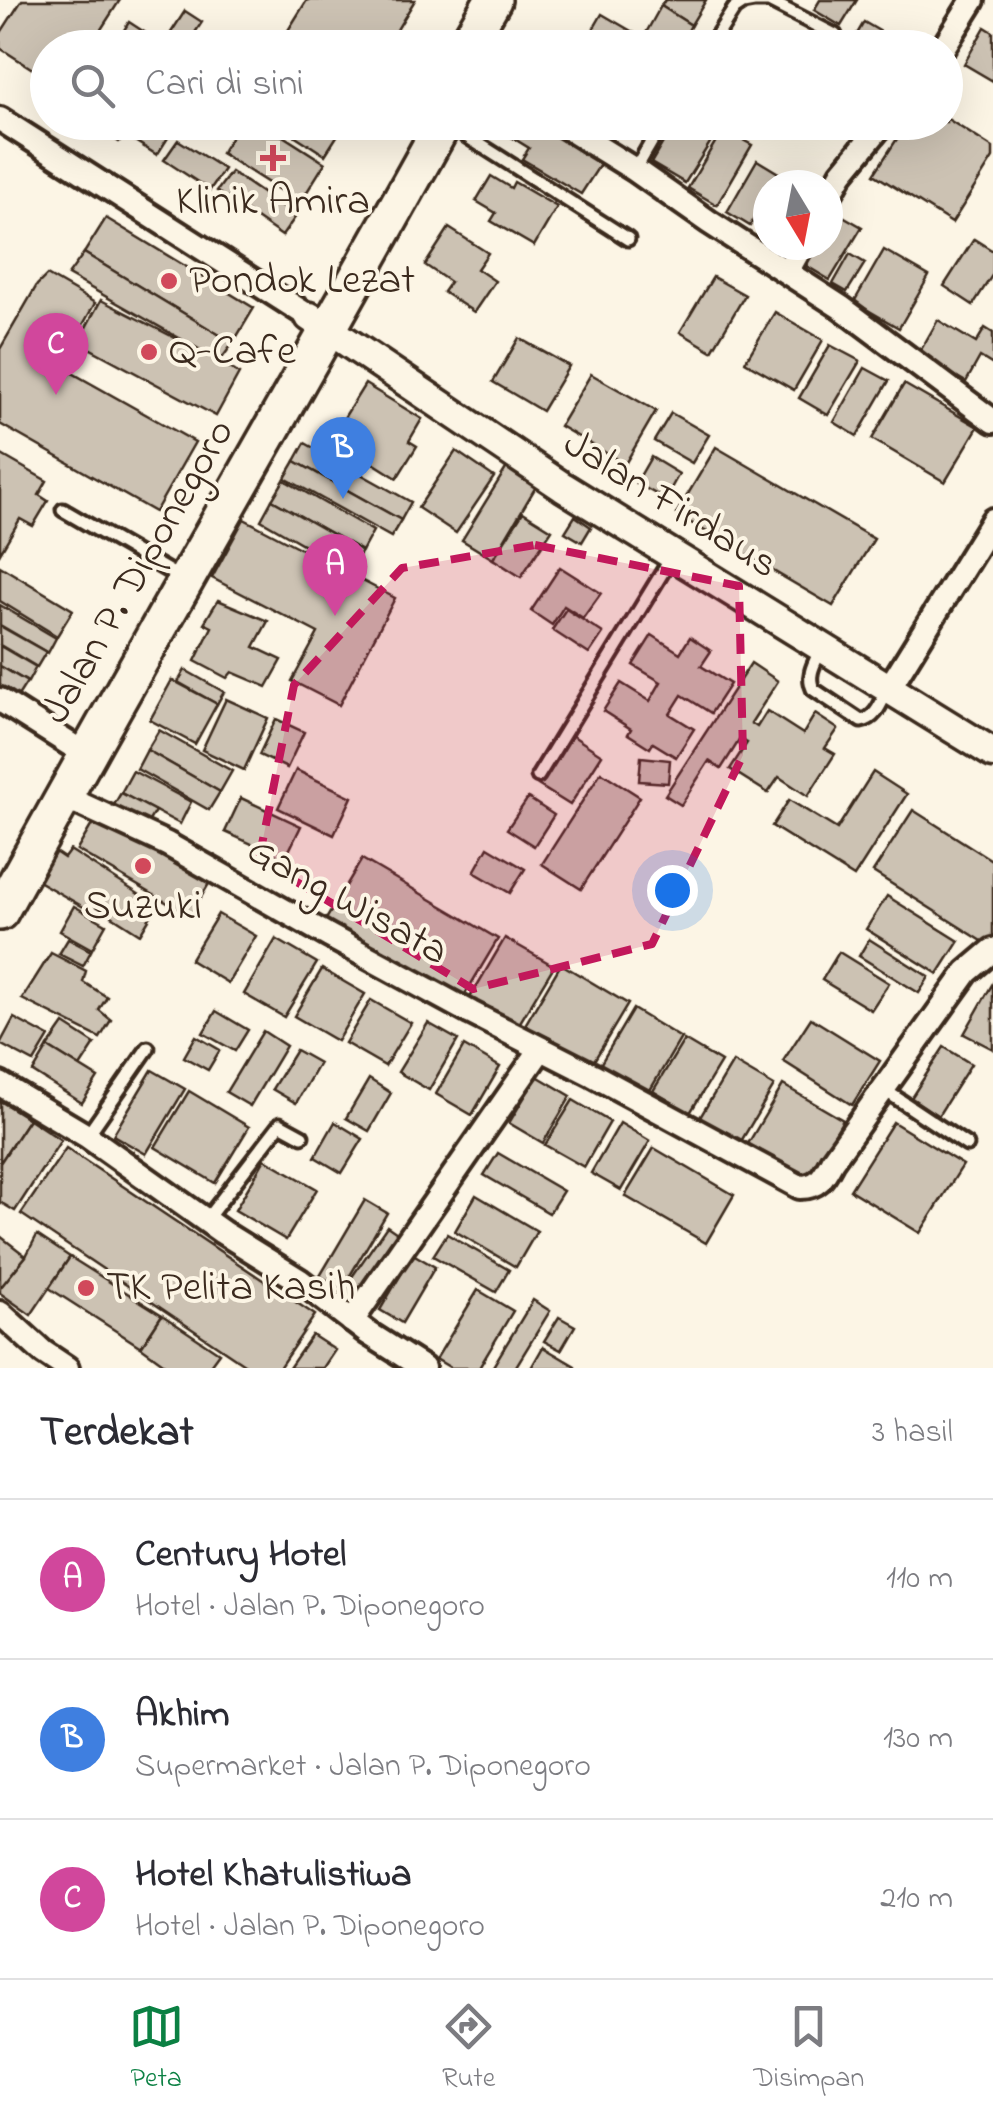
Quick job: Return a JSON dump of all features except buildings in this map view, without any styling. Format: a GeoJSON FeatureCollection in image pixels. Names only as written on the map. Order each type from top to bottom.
{"type":"FeatureCollection","features":[{"type":"Feature","properties":{"kind":"main road"},"geometry":{"type":"LineString","coordinates":[[476,30],[493,0]]}},
{"type":"Feature","properties":{"kind":"main road"},"geometry":{"type":"LineString","coordinates":[[499,30],[515,0]]}},
{"type":"Feature","properties":{"kind":"main road"},"geometry":{"type":"LineString","coordinates":[[320,324],[415,140]]}},
{"type":"Feature","properties":{"kind":"main road"},"geometry":{"type":"LineString","coordinates":[[320,324],[433,140]]}},
{"type":"Feature","properties":{"kind":"main road","name":"Jalan P. Diponegoro"},"geometry":{"type":"LineString","coordinates":[[0,878],[170,572],[320,324]]}},
{"type":"Feature","properties":{"kind":"main road","name":"Jalan P. Diponegoro"},"geometry":{"type":"LineString","coordinates":[[0,912],[320,324]]}},
{"type":"Feature","properties":{"kind":"street"},"geometry":{"type":"LineString","coordinates":[[954,30],[973,0]]}},
{"type":"Feature","properties":{"kind":"street"},"geometry":{"type":"LineString","coordinates":[[0,119],[30,138]]}},
{"type":"Feature","properties":{"kind":"street"},"geometry":{"type":"LineString","coordinates":[[33,140],[320,324]]}},
{"type":"Feature","properties":{"kind":"street"},"geometry":{"type":"LineString","coordinates":[[587,140],[842,308],[993,421]]}},
{"type":"Feature","properties":{"kind":"street"},"geometry":{"type":"LineString","coordinates":[[843,172],[869,140]]}},
{"type":"Feature","properties":{"kind":"street"},"geometry":{"type":"LineString","coordinates":[[787,272],[794,260]]}},
{"type":"Feature","properties":{"kind":"street","name":"Jalan Firdaus"},"geometry":{"type":"LineString","coordinates":[[320,324],[562,487],[993,753]]}},
{"type":"Feature","properties":{"kind":"street"},"geometry":{"type":"LineString","coordinates":[[889,688],[993,520]]}},
{"type":"Feature","properties":{"kind":"street"},"geometry":{"type":"LineString","coordinates":[[0,700],[71,745]]}},
{"type":"Feature","properties":{"kind":"street","name":"Gang Wisata"},"geometry":{"type":"LineString","coordinates":[[63,796],[167,844],[329,936],[800,1187],[817,1184],[824,1176],[883,1089]]}},
{"type":"Feature","properties":{"kind":"street"},"geometry":{"type":"LineString","coordinates":[[883,1089],[967,972],[993,950]]}},
{"type":"Feature","properties":{"kind":"street"},"geometry":{"type":"LineString","coordinates":[[352,1321],[541,1049]]}},
{"type":"Feature","properties":{"kind":"street"},"geometry":{"type":"LineString","coordinates":[[0,1084],[87,1136],[423,1368]]}},
{"type":"Feature","properties":{"kind":"street"},"geometry":{"type":"LineString","coordinates":[[0,1313],[67,1368]]}},
{"type":"Feature","properties":{"kind":"lane"},"geometry":{"type":"LineString","coordinates":[[721,30],[734,9],[754,1],[768,1],[825,30]]}},
{"type":"Feature","properties":{"kind":"lane"},"geometry":{"type":"LineString","coordinates":[[472,140],[628,239]]}},
{"type":"Feature","properties":{"kind":"lane"},"geometry":{"type":"LineString","coordinates":[[635,170],[652,140]]}},
{"type":"Feature","properties":{"kind":"lane"},"geometry":{"type":"LineString","coordinates":[[63,510],[170,572]]}},
{"type":"Feature","properties":{"kind":"lane"},"geometry":{"type":"LineString","coordinates":[[538,776],[673,555]]}},
{"type":"Feature","properties":{"kind":"lane"},"geometry":{"type":"LineString","coordinates":[[822,647],[810,673],[813,689],[861,721],[876,713],[889,688]]}},
{"type":"Feature","properties":{"kind":"lane"},"geometry":{"type":"LineString","coordinates":[[87,1136],[148,1048]]}},
{"type":"Feature","properties":{"kind":"lane"},"geometry":{"type":"LineString","coordinates":[[883,1089],[967,1146]]}},
{"type":"Feature","properties":{"kind":"lane"},"geometry":{"type":"LineString","coordinates":[[206,1220],[280,1124],[302,1136]]}},
{"type":"Feature","properties":{"kind":"highlighted area"},"geometry":{"type":"Polygon","coordinates":[[[535,545],[739,586],[743,755],[652,944],[473,989],[259,859],[294,685],[402,568],[535,545]]]}},
{"type":"Feature","properties":{"kind":"place","name":"Klinik Amira"},"geometry":{"type":"Point","coordinates":[273,158]}},
{"type":"Feature","properties":{"kind":"place","name":"Pondok Lezat"},"geometry":{"type":"Point","coordinates":[169,281]}},
{"type":"Feature","properties":{"kind":"place","name":"Q-Cafe"},"geometry":{"type":"Point","coordinates":[149,352]}},
{"type":"Feature","properties":{"kind":"place","name":"Hotel Khatulistiwa"},"geometry":{"type":"Point","coordinates":[56,395]}},
{"type":"Feature","properties":{"kind":"place","name":"Akhim"},"geometry":{"type":"Point","coordinates":[343,499]}},
{"type":"Feature","properties":{"kind":"place","name":"Century Hotel"},"geometry":{"type":"Point","coordinates":[335,616]}},
{"type":"Feature","properties":{"kind":"place","name":"Suzuki"},"geometry":{"type":"Point","coordinates":[143,866]}},
{"type":"Feature","properties":{"kind":"place","name":"TK Pelita Kasih"},"geometry":{"type":"Point","coordinates":[86,1288]}}]}
